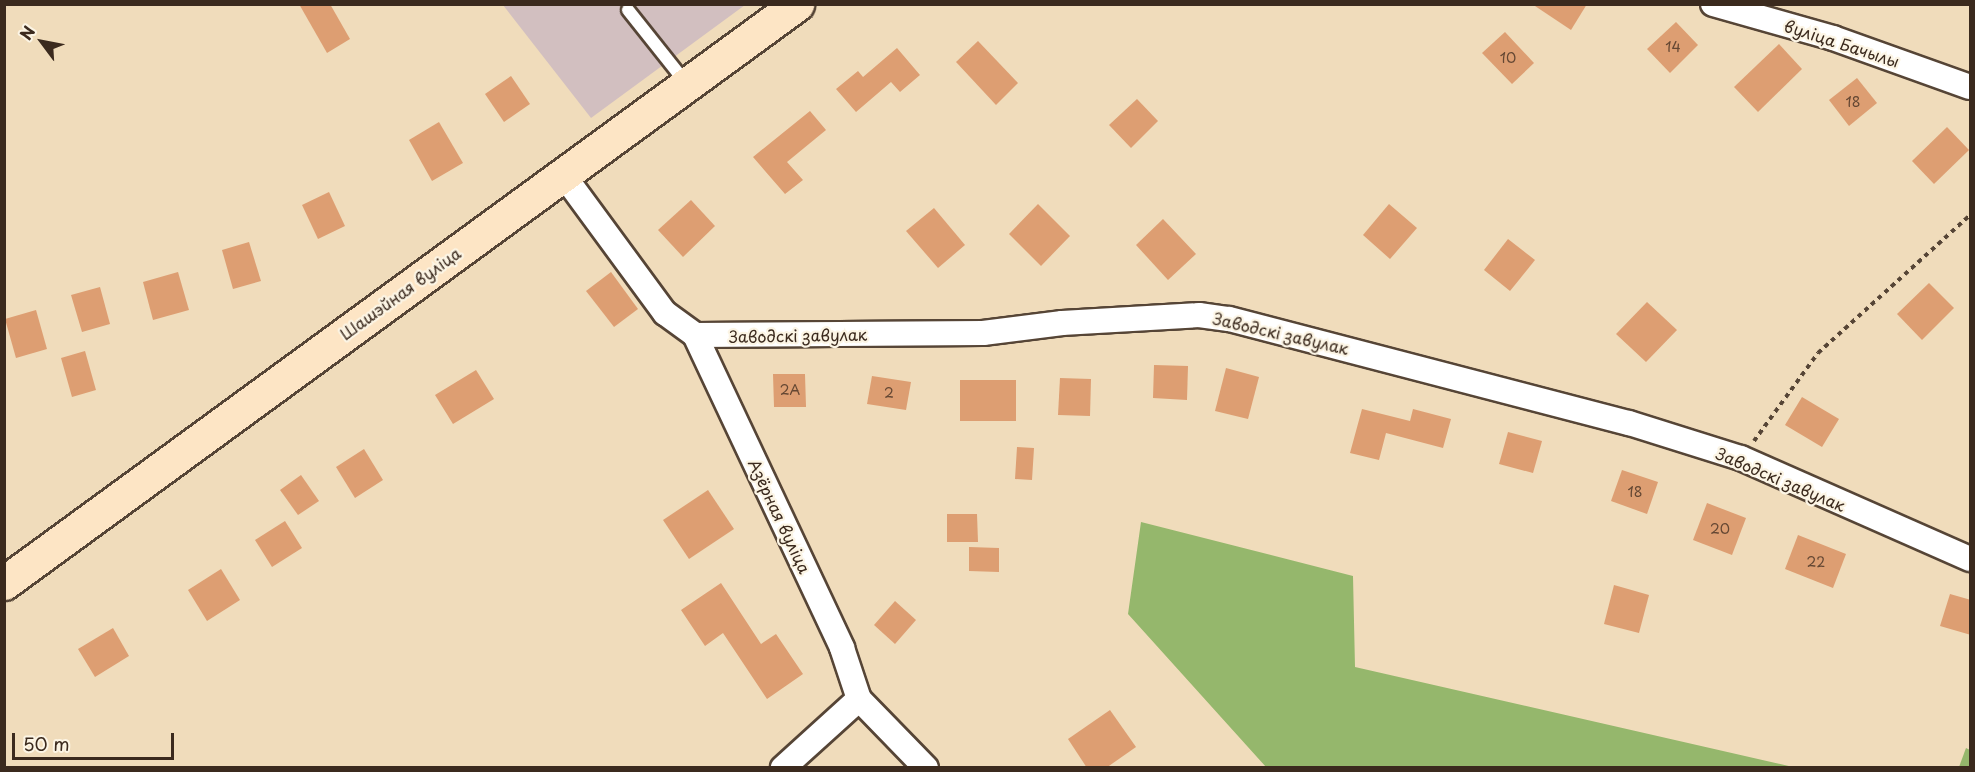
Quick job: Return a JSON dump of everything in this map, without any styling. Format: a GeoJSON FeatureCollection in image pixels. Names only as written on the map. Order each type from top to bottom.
{"type":"FeatureCollection","features":[{"type":"Feature","properties":{"kind":"main road","name":"Шашэйная вуліца"},"geometry":{"type":"LineString","coordinates":[[4,583],[562,173],[797,4]]}},
{"type":"Feature","properties":{"kind":"street","name":"вуліца Бачылы"},"geometry":{"type":"LineString","coordinates":[[1713,4],[1833,38],[1971,87]]}},
{"type":"Feature","properties":{"kind":"street"},"geometry":{"type":"LineString","coordinates":[[562,173],[665,313],[694,335]]}},
{"type":"Feature","properties":{"kind":"street","name":"Заводскі завулак"},"geometry":{"type":"LineString","coordinates":[[694,335],[983,333],[1062,323],[1199,315],[1228,319],[1629,423],[1741,458],[1971,559]]}},
{"type":"Feature","properties":{"kind":"street","name":"Азёрная вуліца"},"geometry":{"type":"LineString","coordinates":[[694,335],[842,648],[859,699],[926,768]]}},
{"type":"Feature","properties":{"kind":"street"},"geometry":{"type":"LineString","coordinates":[[783,768],[859,699]]}},
{"type":"Feature","properties":{"kind":"lane"},"geometry":{"type":"LineString","coordinates":[[628,10],[687,84]]}},
{"type":"Feature","properties":{"kind":"path"},"geometry":{"type":"LineString","coordinates":[[1741,458],[1818,353],[1971,215]]}},
{"type":"Feature","properties":{"kind":"shaded area"},"geometry":{"type":"Polygon","coordinates":[[[503,5],[745,5],[591,118],[503,5]]]}},
{"type":"Feature","properties":{"kind":"green space"},"geometry":{"type":"Polygon","coordinates":[[[1141,522],[1353,576],[1355,667],[1793,767],[1266,767],[1128,614],[1141,522]]]}},
{"type":"Feature","properties":{"kind":"green space"},"geometry":{"type":"Polygon","coordinates":[[[1966,748],[1970,750],[1970,767],[1959,767],[1966,748]]]}},
{"type":"Feature","properties":{"kind":"building"},"geometry":{"type":"Polygon","coordinates":[[[299,4],[330,4],[350,39],[327,53],[299,4]]]}},
{"type":"Feature","properties":{"kind":"building"},"geometry":{"type":"Polygon","coordinates":[[[1532,4],[1587,4],[1571,30],[1532,4]]]}},
{"type":"Feature","properties":{"kind":"building"},"geometry":{"type":"Polygon","coordinates":[[[1676,22],[1698,45],[1670,73],[1647,49],[1676,22]]]}},
{"type":"Feature","properties":{"kind":"building"},"geometry":{"type":"Polygon","coordinates":[[[1505,32],[1534,63],[1512,84],[1482,53],[1505,32]]]}},
{"type":"Feature","properties":{"kind":"building"},"geometry":{"type":"Polygon","coordinates":[[[978,41],[1018,83],[996,105],[956,62],[978,41]]]}},
{"type":"Feature","properties":{"kind":"building"},"geometry":{"type":"Polygon","coordinates":[[[1779,44],[1802,69],[1758,112],[1734,87],[1779,44]]]}},
{"type":"Feature","properties":{"kind":"building"},"geometry":{"type":"Polygon","coordinates":[[[897,48],[920,75],[900,92],[891,82],[856,112],[836,89],[858,71],[863,77],[897,48]]]}},
{"type":"Feature","properties":{"kind":"building"},"geometry":{"type":"Polygon","coordinates":[[[511,76],[530,104],[504,122],[485,94],[511,76]]]}},
{"type":"Feature","properties":{"kind":"building"},"geometry":{"type":"Polygon","coordinates":[[[1857,78],[1877,103],[1849,126],[1829,100],[1857,78]]]}},
{"type":"Feature","properties":{"kind":"building"},"geometry":{"type":"Polygon","coordinates":[[[1137,99],[1158,121],[1131,148],[1109,125],[1137,99]]]}},
{"type":"Feature","properties":{"kind":"building"},"geometry":{"type":"Polygon","coordinates":[[[810,111],[826,130],[787,162],[803,180],[785,194],[753,157],[810,111]]]}},
{"type":"Feature","properties":{"kind":"building"},"geometry":{"type":"Polygon","coordinates":[[[439,122],[463,163],[432,181],[409,140],[439,122]]]}},
{"type":"Feature","properties":{"kind":"building"},"geometry":{"type":"Polygon","coordinates":[[[1947,127],[1969,150],[1934,184],[1912,161],[1947,127]]]}},
{"type":"Feature","properties":{"kind":"building"},"geometry":{"type":"Polygon","coordinates":[[[329,192],[345,226],[318,239],[302,205],[329,192]]]}},
{"type":"Feature","properties":{"kind":"building"},"geometry":{"type":"Polygon","coordinates":[[[691,200],[715,226],[683,257],[658,230],[691,200]]]}},
{"type":"Feature","properties":{"kind":"building"},"geometry":{"type":"Polygon","coordinates":[[[1038,204],[1070,236],[1041,266],[1009,234],[1038,204]]]}},
{"type":"Feature","properties":{"kind":"building"},"geometry":{"type":"Polygon","coordinates":[[[1389,204],[1417,228],[1390,259],[1363,235],[1389,204]]]}},
{"type":"Feature","properties":{"kind":"building"},"geometry":{"type":"Polygon","coordinates":[[[934,208],[965,245],[938,268],[906,231],[934,208]]]}},
{"type":"Feature","properties":{"kind":"building"},"geometry":{"type":"Polygon","coordinates":[[[1163,219],[1196,254],[1168,280],[1136,245],[1163,219]]]}},
{"type":"Feature","properties":{"kind":"building"},"geometry":{"type":"Polygon","coordinates":[[[1508,239],[1535,260],[1510,291],[1484,270],[1508,239]]]}},
{"type":"Feature","properties":{"kind":"building"},"geometry":{"type":"Polygon","coordinates":[[[249,242],[261,281],[233,289],[222,250],[249,242]]]}},
{"type":"Feature","properties":{"kind":"building"},"geometry":{"type":"Polygon","coordinates":[[[178,272],[189,310],[153,320],[143,282],[178,272]]]}},
{"type":"Feature","properties":{"kind":"building"},"geometry":{"type":"Polygon","coordinates":[[[611,272],[638,309],[614,327],[586,291],[611,272]]]}},
{"type":"Feature","properties":{"kind":"building"},"geometry":{"type":"Polygon","coordinates":[[[1929,283],[1954,308],[1922,340],[1897,314],[1929,283]]]}},
{"type":"Feature","properties":{"kind":"building"},"geometry":{"type":"Polygon","coordinates":[[[100,287],[110,324],[82,332],[71,295],[100,287]]]}},
{"type":"Feature","properties":{"kind":"building"},"geometry":{"type":"Polygon","coordinates":[[[1647,302],[1677,330],[1646,362],[1616,334],[1647,302]]]}},
{"type":"Feature","properties":{"kind":"building"},"geometry":{"type":"Polygon","coordinates":[[[36,310],[47,349],[16,358],[5,319],[36,310]]]}},
{"type":"Feature","properties":{"kind":"building"},"geometry":{"type":"Polygon","coordinates":[[[85,351],[96,390],[72,397],[61,358],[85,351]]]}},
{"type":"Feature","properties":{"kind":"building"},"geometry":{"type":"Polygon","coordinates":[[[1154,365],[1188,366],[1187,400],[1153,398],[1154,365]]]}},
{"type":"Feature","properties":{"kind":"building"},"geometry":{"type":"Polygon","coordinates":[[[1226,368],[1259,377],[1248,419],[1215,411],[1226,368]]]}},
{"type":"Feature","properties":{"kind":"building"},"geometry":{"type":"Polygon","coordinates":[[[476,370],[494,399],[453,424],[435,395],[476,370]]]}},
{"type":"Feature","properties":{"kind":"building"},"geometry":{"type":"Polygon","coordinates":[[[773,374],[805,374],[806,407],[774,407],[773,374]]]}},
{"type":"Feature","properties":{"kind":"building"},"geometry":{"type":"Polygon","coordinates":[[[872,376],[911,382],[906,410],[867,404],[872,376]]]}},
{"type":"Feature","properties":{"kind":"building"},"geometry":{"type":"Polygon","coordinates":[[[1060,378],[1091,379],[1090,416],[1058,415],[1060,378]]]}},
{"type":"Feature","properties":{"kind":"building"},"geometry":{"type":"Polygon","coordinates":[[[960,380],[1016,380],[1016,421],[960,421],[960,380]]]}},
{"type":"Feature","properties":{"kind":"building"},"geometry":{"type":"Polygon","coordinates":[[[1802,397],[1839,419],[1822,447],[1785,425],[1802,397]]]}},
{"type":"Feature","properties":{"kind":"building"},"geometry":{"type":"Polygon","coordinates":[[[1362,409],[1410,421],[1413,409],[1451,419],[1443,448],[1386,433],[1379,460],[1350,453],[1362,409]]]}},
{"type":"Feature","properties":{"kind":"building"},"geometry":{"type":"Polygon","coordinates":[[[1508,432],[1542,441],[1533,473],[1499,464],[1508,432]]]}},
{"type":"Feature","properties":{"kind":"building"},"geometry":{"type":"Polygon","coordinates":[[[1017,447],[1034,448],[1032,480],[1015,479],[1017,447]]]}},
{"type":"Feature","properties":{"kind":"building"},"geometry":{"type":"Polygon","coordinates":[[[364,449],[383,480],[355,498],[336,467],[364,449]]]}},
{"type":"Feature","properties":{"kind":"building"},"geometry":{"type":"Polygon","coordinates":[[[1622,470],[1658,482],[1647,514],[1611,501],[1622,470]]]}},
{"type":"Feature","properties":{"kind":"building"},"geometry":{"type":"Polygon","coordinates":[[[301,475],[319,501],[298,515],[280,490],[301,475]]]}},
{"type":"Feature","properties":{"kind":"building"},"geometry":{"type":"Polygon","coordinates":[[[708,490],[734,529],[689,559],[663,520],[708,490]]]}},
{"type":"Feature","properties":{"kind":"building"},"geometry":{"type":"Polygon","coordinates":[[[1707,503],[1746,518],[1732,555],[1693,540],[1707,503]]]}},
{"type":"Feature","properties":{"kind":"building"},"geometry":{"type":"Polygon","coordinates":[[[947,514],[977,514],[978,542],[947,542],[947,514]]]}},
{"type":"Feature","properties":{"kind":"building"},"geometry":{"type":"Polygon","coordinates":[[[285,521],[302,548],[272,567],[255,540],[285,521]]]}},
{"type":"Feature","properties":{"kind":"building"},"geometry":{"type":"Polygon","coordinates":[[[1798,535],[1846,554],[1833,588],[1785,569],[1798,535]]]}},
{"type":"Feature","properties":{"kind":"building"},"geometry":{"type":"Polygon","coordinates":[[[969,547],[999,548],[999,572],[969,571],[969,547]]]}},
{"type":"Feature","properties":{"kind":"building"},"geometry":{"type":"Polygon","coordinates":[[[221,569],[240,600],[207,621],[188,590],[221,569]]]}},
{"type":"Feature","properties":{"kind":"building"},"geometry":{"type":"Polygon","coordinates":[[[721,583],[761,644],[776,634],[803,674],[767,699],[723,633],[705,646],[681,610],[721,583]]]}},
{"type":"Feature","properties":{"kind":"building"},"geometry":{"type":"Polygon","coordinates":[[[1614,585],[1649,595],[1639,633],[1604,624],[1614,585]]]}},
{"type":"Feature","properties":{"kind":"building"},"geometry":{"type":"Polygon","coordinates":[[[1950,594],[1971,600],[1971,635],[1940,626],[1950,594]]]}},
{"type":"Feature","properties":{"kind":"building"},"geometry":{"type":"Polygon","coordinates":[[[895,601],[916,620],[895,644],[874,625],[895,601]]]}},
{"type":"Feature","properties":{"kind":"building"},"geometry":{"type":"Polygon","coordinates":[[[113,628],[129,656],[95,677],[78,649],[113,628]]]}},
{"type":"Feature","properties":{"kind":"building"},"geometry":{"type":"Polygon","coordinates":[[[1110,710],[1136,747],[1106,768],[1087,768],[1068,739],[1110,710]]]}}]}
